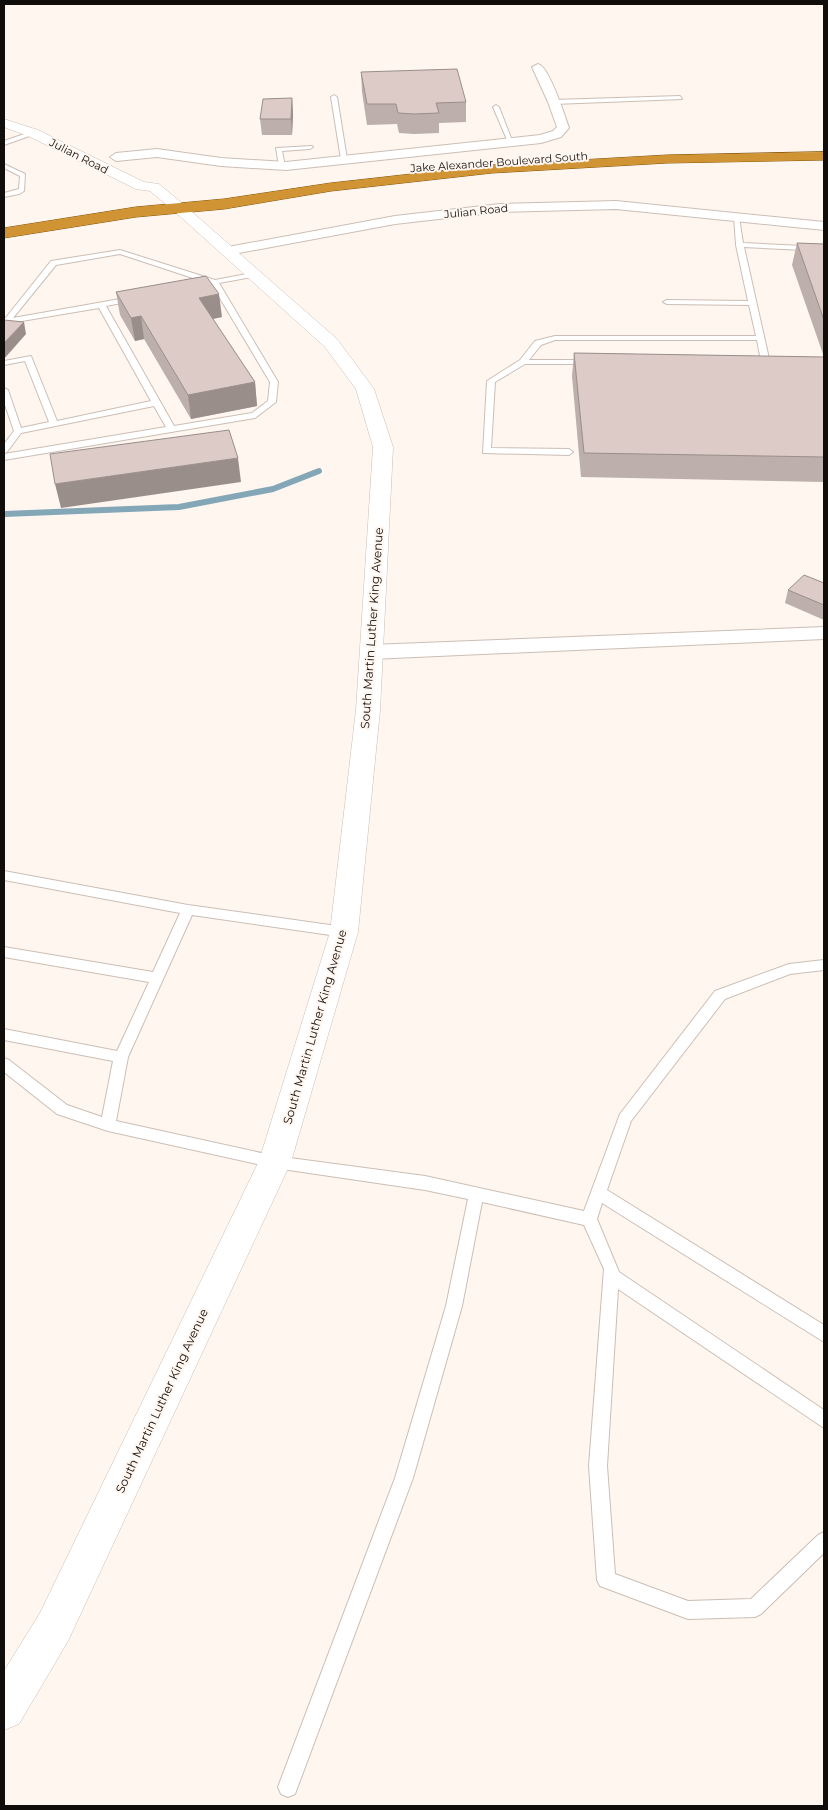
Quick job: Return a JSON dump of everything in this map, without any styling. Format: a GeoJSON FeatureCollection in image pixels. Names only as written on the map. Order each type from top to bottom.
{"type":"FeatureCollection","features":[{"type":"Feature","properties":{"kind":"highway","name":"Jake Alexander Boulevard South"},"geometry":{"type":"LineString","coordinates":[[178,206],[212,194],[360,172],[668,151],[824,149]]}},
{"type":"Feature","properties":{"kind":"highway","name":"Jake Alexander Boulevard South"},"geometry":{"type":"LineString","coordinates":[[4,233],[178,206],[224,204],[358,184],[492,170],[658,160],[824,156]]}},
{"type":"Feature","properties":{"kind":"street","name":"Julian Road"},"geometry":{"type":"LineString","coordinates":[[116,157],[157,153],[221,162],[282,166],[541,139],[557,134],[563,128],[554,102],[538,67]]}},
{"type":"Feature","properties":{"kind":"street","name":"Julian Road"},"geometry":{"type":"LineString","coordinates":[[4,112],[50,126]]}},
{"type":"Feature","properties":{"kind":"street","name":"Julian Road"},"geometry":{"type":"LineString","coordinates":[[4,124],[33,133],[141,186],[154,187],[228,251],[395,220],[500,208],[616,205],[824,226]]}},
{"type":"Feature","properties":{"kind":"street","name":"Julian Road"},"geometry":{"type":"LineString","coordinates":[[100,150],[146,174],[157,183],[154,187]]}},
{"type":"Feature","properties":{"kind":"street","name":"South Martin Luther King Avenue"},"geometry":{"type":"LineString","coordinates":[[4,1709],[54,1627],[275,1162],[344,932],[368,710],[383,447],[365,389],[350,367],[331,344],[228,251]]}},
{"type":"Feature","properties":{"kind":"street"},"geometry":{"type":"LineString","coordinates":[[371,652],[824,633]]}},
{"type":"Feature","properties":{"kind":"lane"},"geometry":{"type":"LineString","coordinates":[[334,97],[344,159]]}},
{"type":"Feature","properties":{"kind":"lane"},"geometry":{"type":"LineString","coordinates":[[554,102],[680,98]]}},
{"type":"Feature","properties":{"kind":"lane"},"geometry":{"type":"LineString","coordinates":[[496,107],[511,142]]}},
{"type":"Feature","properties":{"kind":"lane"},"geometry":{"type":"LineString","coordinates":[[4,143],[33,133]]}},
{"type":"Feature","properties":{"kind":"lane"},"geometry":{"type":"LineString","coordinates":[[282,166],[278,149],[310,147]]}},
{"type":"Feature","properties":{"kind":"lane"},"geometry":{"type":"LineString","coordinates":[[4,166],[23,175],[22,190],[17,193],[4,195]]}},
{"type":"Feature","properties":{"kind":"lane"},"geometry":{"type":"LineString","coordinates":[[736,217],[740,245],[766,363],[746,363]]}},
{"type":"Feature","properties":{"kind":"lane"},"geometry":{"type":"LineString","coordinates":[[740,245],[824,249]]}},
{"type":"Feature","properties":{"kind":"lane"},"geometry":{"type":"LineString","coordinates":[[4,457],[255,415],[272,402],[274,382],[214,282],[120,252],[54,263],[6,322],[138,298]]}},
{"type":"Feature","properties":{"kind":"lane"},"geometry":{"type":"LineString","coordinates":[[186,288],[254,274]]}},
{"type":"Feature","properties":{"kind":"lane"},"geometry":{"type":"LineString","coordinates":[[667,302],[753,303]]}},
{"type":"Feature","properties":{"kind":"lane"},"geometry":{"type":"LineString","coordinates":[[101,305],[171,429]]}},
{"type":"Feature","properties":{"kind":"lane"},"geometry":{"type":"LineString","coordinates":[[569,452],[486,451],[491,380],[523,362],[538,343],[555,338],[760,338]]}},
{"type":"Feature","properties":{"kind":"lane"},"geometry":{"type":"LineString","coordinates":[[4,363],[28,358],[54,424]]}},
{"type":"Feature","properties":{"kind":"lane"},"geometry":{"type":"LineString","coordinates":[[523,362],[601,362]]}},
{"type":"Feature","properties":{"kind":"lane"},"geometry":{"type":"LineString","coordinates":[[4,390],[18,431]]}},
{"type":"Feature","properties":{"kind":"lane"},"geometry":{"type":"LineString","coordinates":[[4,450],[18,431],[156,403]]}},
{"type":"Feature","properties":{"kind":"lane"},"geometry":{"type":"LineString","coordinates":[[4,875],[188,910],[344,932]]}},
{"type":"Feature","properties":{"kind":"lane"},"geometry":{"type":"LineString","coordinates":[[108,1125],[121,1057],[188,910]]}},
{"type":"Feature","properties":{"kind":"lane"},"geometry":{"type":"LineString","coordinates":[[4,952],[156,978]]}},
{"type":"Feature","properties":{"kind":"lane"},"geometry":{"type":"LineString","coordinates":[[824,965],[789,969],[720,994],[625,1118],[589,1219],[612,1269],[598,1466],[606,1580],[688,1610],[756,1608],[824,1541]]}},
{"type":"Feature","properties":{"kind":"lane"},"geometry":{"type":"LineString","coordinates":[[4,1034],[121,1057]]}},
{"type":"Feature","properties":{"kind":"lane"},"geometry":{"type":"LineString","coordinates":[[4,1064],[62,1110],[108,1125],[275,1162],[426,1184],[589,1219]]}},
{"type":"Feature","properties":{"kind":"lane"},"geometry":{"type":"LineString","coordinates":[[598,1193],[824,1334]]}},
{"type":"Feature","properties":{"kind":"lane"},"geometry":{"type":"LineString","coordinates":[[288,1787],[404,1478],[454,1306],[476,1194]]}},
{"type":"Feature","properties":{"kind":"lane"},"geometry":{"type":"LineString","coordinates":[[612,1276],[824,1420]]}},
{"type":"Feature","properties":{"kind":"building"},"geometry":{"type":"Polygon","coordinates":[[[457,69],[466,102],[436,103],[439,113],[398,113],[396,104],[367,104],[361,72],[457,69]]]}},
{"type":"Feature","properties":{"kind":"building"},"geometry":{"type":"Polygon","coordinates":[[[292,98],[291,119],[260,119],[263,99],[292,98]]]}},
{"type":"Feature","properties":{"kind":"building"},"geometry":{"type":"Polygon","coordinates":[[[797,243],[824,244],[824,320],[797,243]]]}},
{"type":"Feature","properties":{"kind":"building"},"geometry":{"type":"Polygon","coordinates":[[[206,276],[219,294],[199,298],[255,382],[188,395],[141,316],[131,318],[116,292],[206,276]]]}},
{"type":"Feature","properties":{"kind":"building"},"geometry":{"type":"Polygon","coordinates":[[[4,320],[24,322],[4,343],[4,320]]]}},
{"type":"Feature","properties":{"kind":"building"},"geometry":{"type":"Polygon","coordinates":[[[574,353],[824,357],[824,457],[584,453],[574,353]]]}},
{"type":"Feature","properties":{"kind":"building"},"geometry":{"type":"Polygon","coordinates":[[[229,430],[238,458],[55,484],[50,454],[229,430]]]}},
{"type":"Feature","properties":{"kind":"building"},"geometry":{"type":"Polygon","coordinates":[[[804,575],[824,583],[824,605],[788,590],[804,575]]]}},
{"type":"Feature","properties":{"kind":"waterway"},"geometry":{"type":"LineString","coordinates":[[4,514],[179,507],[273,489],[319,471]]}}]}
